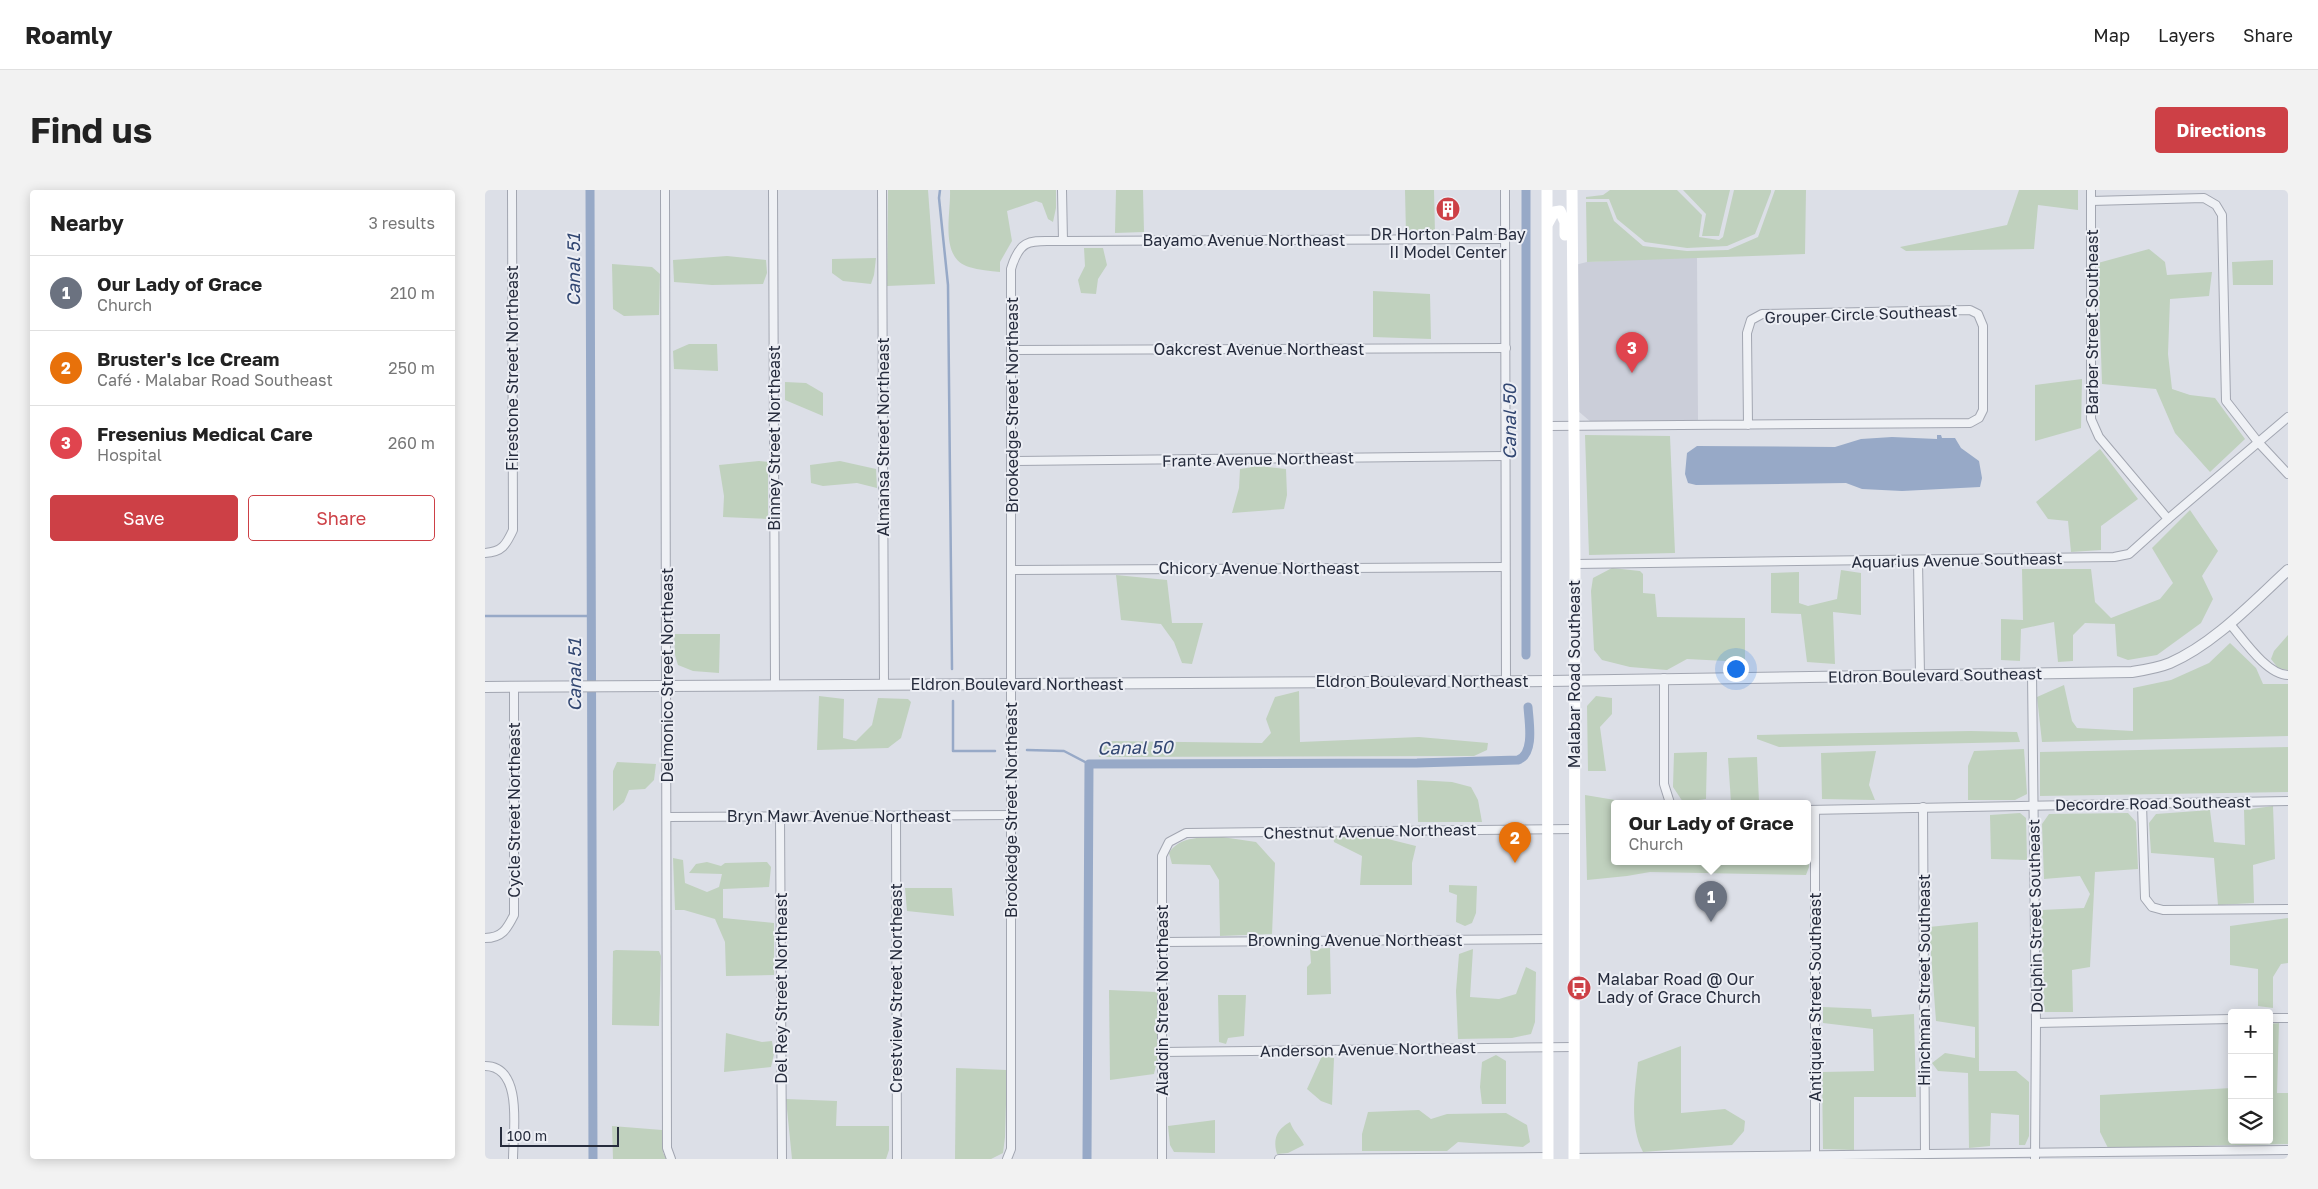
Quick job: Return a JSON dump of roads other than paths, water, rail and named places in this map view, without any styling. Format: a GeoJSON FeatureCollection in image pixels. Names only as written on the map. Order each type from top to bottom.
{"type":"FeatureCollection","features":[{"type":"Feature","properties":{"kind":"main road","name":"Malabar Road Southeast"},"geometry":{"type":"LineString","coordinates":[[1547,190],[1548,1158]]}},
{"type":"Feature","properties":{"kind":"main road","name":"Malabar Road Southeast"},"geometry":{"type":"LineString","coordinates":[[1572,190],[1575,564],[1574,1158]]}},
{"type":"Feature","properties":{"kind":"main road"},"geometry":{"type":"LineString","coordinates":[[1547,224],[1554,212],[1560,211],[1563,214],[1565,222],[1565,283],[1573,305]]}},
{"type":"Feature","properties":{"kind":"street","name":"Firestone Street Northeast"},"geometry":{"type":"LineString","coordinates":[[485,553],[499,550],[506,545],[513,530],[512,190]]}},
{"type":"Feature","properties":{"kind":"street","name":"Delmonico Street Northeast"},"geometry":{"type":"LineString","coordinates":[[665,190],[667,1148],[671,1159]]}},
{"type":"Feature","properties":{"kind":"street","name":"Binney Street Northeast"},"geometry":{"type":"LineString","coordinates":[[773,190],[775,685]]}},
{"type":"Feature","properties":{"kind":"street","name":"Almansa Street Northeast"},"geometry":{"type":"LineString","coordinates":[[882,190],[884,685]]}},
{"type":"Feature","properties":{"kind":"street"},"geometry":{"type":"LineString","coordinates":[[1062,190],[1063,241]]}},
{"type":"Feature","properties":{"kind":"street"},"geometry":{"type":"LineString","coordinates":[[1505,190],[1506,681]]}},
{"type":"Feature","properties":{"kind":"street","name":"Barber Street Southeast"},"geometry":{"type":"LineString","coordinates":[[2091,190],[2091,419],[2099,437],[2168,518]]}},
{"type":"Feature","properties":{"kind":"street"},"geometry":{"type":"LineString","coordinates":[[2091,201],[2204,198],[2216,205],[2222,215],[2226,401],[2258,442],[2288,474]]}},
{"type":"Feature","properties":{"kind":"street","name":"Bayamo Avenue Northeast"},"geometry":{"type":"LineString","coordinates":[[1016,251],[1027,242],[1063,241],[1505,239]]}},
{"type":"Feature","properties":{"kind":"street","name":"Brookedge Street Northeast"},"geometry":{"type":"LineString","coordinates":[[1007,1159],[1011,1149],[1011,268],[1016,251]]}},
{"type":"Feature","properties":{"kind":"street","name":"Grouper Circle Southeast"},"geometry":{"type":"LineString","coordinates":[[1548,426],[1748,425],[1970,423],[1979,418],[1983,410],[1983,326],[1979,314],[1969,310],[1762,314],[1751,320],[1747,333],[1748,425]]}},
{"type":"Feature","properties":{"kind":"street","name":"Oakcrest Avenue Northeast"},"geometry":{"type":"LineString","coordinates":[[1012,350],[1506,348]]}},
{"type":"Feature","properties":{"kind":"street","name":"Aquarius Avenue Southeast"},"geometry":{"type":"LineString","coordinates":[[1575,564],[1918,561],[2114,557],[2129,554],[2168,518],[2288,417]]}},
{"type":"Feature","properties":{"kind":"street","name":"Frante Avenue Northeast"},"geometry":{"type":"LineString","coordinates":[[1011,461],[1505,456]]}},
{"type":"Feature","properties":{"kind":"street"},"geometry":{"type":"LineString","coordinates":[[1918,561],[1920,675]]}},
{"type":"Feature","properties":{"kind":"street","name":"Chicory Avenue Northeast"},"geometry":{"type":"LineString","coordinates":[[1012,570],[1505,567]]}},
{"type":"Feature","properties":{"kind":"street","name":"Eldron Boulevard Southeast"},"geometry":{"type":"LineString","coordinates":[[1549,681],[2132,672],[2171,663],[2230,624],[2288,570]]}},
{"type":"Feature","properties":{"kind":"street"},"geometry":{"type":"LineString","coordinates":[[2230,624],[2267,666],[2283,675],[2288,675]]}},
{"type":"Feature","properties":{"kind":"street","name":"Dolphin Street Southeast"},"geometry":{"type":"LineString","coordinates":[[2032,673],[2036,1023],[2035,1156]]}},
{"type":"Feature","properties":{"kind":"street"},"geometry":{"type":"LineString","coordinates":[[1664,678],[1664,784],[1669,800]]}},
{"type":"Feature","properties":{"kind":"street","name":"Eldron Boulevard Northeast"},"geometry":{"type":"LineString","coordinates":[[485,687],[1549,681]]}},
{"type":"Feature","properties":{"kind":"street","name":"Cycle Street Northeast"},"geometry":{"type":"LineString","coordinates":[[485,938],[495,938],[506,931],[514,915],[514,686]]}},
{"type":"Feature","properties":{"kind":"street","name":"Decordre Road Southeast"},"geometry":{"type":"LineString","coordinates":[[1811,810],[2288,801]]}},
{"type":"Feature","properties":{"kind":"street"},"geometry":{"type":"LineString","coordinates":[[2142,804],[2145,898],[2152,907],[2163,910],[2288,909]]}},
{"type":"Feature","properties":{"kind":"street","name":"Hinchman Street Southeast"},"geometry":{"type":"LineString","coordinates":[[1923,807],[1925,1153]]}},
{"type":"Feature","properties":{"kind":"street","name":"Antiquera Street Southeast"},"geometry":{"type":"LineString","coordinates":[[1811,810],[1815,1154]]}},
{"type":"Feature","properties":{"kind":"street","name":"Bryn Mawr Avenue Northeast"},"geometry":{"type":"LineString","coordinates":[[667,818],[1011,814]]}},
{"type":"Feature","properties":{"kind":"street","name":"Crestview Street Northeast"},"geometry":{"type":"LineString","coordinates":[[896,816],[897,1159]]}},
{"type":"Feature","properties":{"kind":"street","name":"Del Rey Street Northeast"},"geometry":{"type":"LineString","coordinates":[[779,817],[782,1159]]}},
{"type":"Feature","properties":{"kind":"street","name":"Chestnut Avenue Northeast"},"geometry":{"type":"LineString","coordinates":[[1169,842],[1186,833],[1574,829]]}},
{"type":"Feature","properties":{"kind":"street","name":"Aladdin Street Northeast"},"geometry":{"type":"LineString","coordinates":[[1162,1159],[1162,856],[1169,842]]}},
{"type":"Feature","properties":{"kind":"street","name":"Browning Avenue Northeast"},"geometry":{"type":"LineString","coordinates":[[1163,942],[1547,939]]}},
{"type":"Feature","properties":{"kind":"street"},"geometry":{"type":"LineString","coordinates":[[2273,1018],[2288,1018]]}},
{"type":"Feature","properties":{"kind":"street"},"geometry":{"type":"LineString","coordinates":[[2036,1023],[2228,1019]]}},
{"type":"Feature","properties":{"kind":"street","name":"Anderson Avenue Northeast"},"geometry":{"type":"LineString","coordinates":[[1162,1052],[1574,1047]]}},
{"type":"Feature","properties":{"kind":"street"},"geometry":{"type":"LineString","coordinates":[[485,1066],[491,1066],[505,1073],[514,1091],[513,1159]]}},
{"type":"Feature","properties":{"kind":"street"},"geometry":{"type":"LineString","coordinates":[[1574,1158],[1925,1153],[2035,1156],[2288,1150]]}},
{"type":"Feature","properties":{"kind":"street"},"geometry":{"type":"LineString","coordinates":[[1279,1159],[1548,1158]]}},
{"type":"Feature","properties":{"kind":"water"},"geometry":{"type":"Polygon","coordinates":[[[1937,435],[1941,435],[1942,438],[1955,438],[1961,448],[1979,461],[1982,478],[1980,487],[1902,491],[1862,489],[1846,483],[1696,485],[1688,483],[1685,474],[1687,453],[1697,446],[1835,447],[1861,439],[1892,437],[1937,439],[1937,435]]]}},
{"type":"Feature","properties":{"kind":"waterway","name":"Canal 51"},"geometry":{"type":"LineString","coordinates":[[590,190],[593,1159]]}},
{"type":"Feature","properties":{"kind":"waterway"},"geometry":{"type":"LineString","coordinates":[[940,190],[939,198],[948,285],[952,669]]}},
{"type":"Feature","properties":{"kind":"waterway","name":"Canal 50"},"geometry":{"type":"LineString","coordinates":[[1526,190],[1526,655]]}},
{"type":"Feature","properties":{"kind":"waterway"},"geometry":{"type":"LineString","coordinates":[[485,616],[591,616]]}},
{"type":"Feature","properties":{"kind":"waterway"},"geometry":{"type":"LineString","coordinates":[[953,701],[953,751],[995,751]]}},
{"type":"Feature","properties":{"kind":"waterway","name":"Canal 50"},"geometry":{"type":"LineString","coordinates":[[1087,1159],[1089,764],[1417,763],[1518,760],[1523,757],[1529,745],[1528,707]]}},
{"type":"Feature","properties":{"kind":"waterway"},"geometry":{"type":"LineString","coordinates":[[1027,750],[1064,751],[1089,764]]}},
{"type":"Feature","properties":{"kind":"place","name":"DR Horton Palm Bay II Model Center"},"geometry":{"type":"Point","coordinates":[1448,209]}},
{"type":"Feature","properties":{"kind":"place","name":"Fresenius Medical Care"},"geometry":{"type":"Point","coordinates":[1632,373]}},
{"type":"Feature","properties":{"kind":"place","name":"Bruster's Ice Cream"},"geometry":{"type":"Point","coordinates":[1515,863]}},
{"type":"Feature","properties":{"kind":"place","name":"Our Lady of Grace"},"geometry":{"type":"Point","coordinates":[1711,922]}},
{"type":"Feature","properties":{"kind":"place","name":"Malabar Road @ Our Lady of Grace Church"},"geometry":{"type":"Point","coordinates":[1579,988]}}]}
